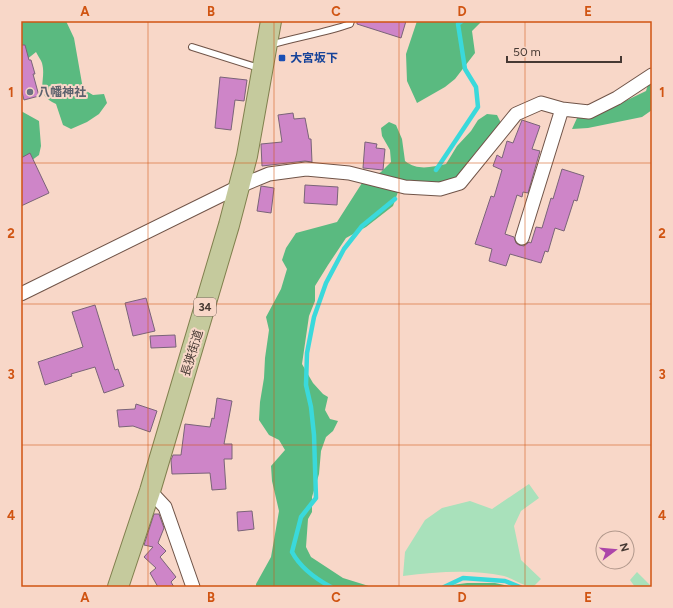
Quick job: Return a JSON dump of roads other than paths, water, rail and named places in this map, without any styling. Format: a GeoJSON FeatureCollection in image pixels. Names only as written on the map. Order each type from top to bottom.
{"type":"FeatureCollection","features":[{"type":"Feature","properties":{"kind":"main road","name":"長狭街道"},"geometry":{"type":"LineString","coordinates":[[118,587],[150,491],[240,186],[251,134],[271,21]]}},
{"type":"Feature","properties":{"kind":"street"},"geometry":{"type":"LineString","coordinates":[[21,294],[240,186],[269,174],[306,169],[349,173],[405,187],[440,189],[460,183],[516,114],[541,103],[562,109],[589,112],[617,98],[652,75]]}},
{"type":"Feature","properties":{"kind":"street"},"geometry":{"type":"LineString","coordinates":[[522,238],[562,109]]}},
{"type":"Feature","properties":{"kind":"street"},"geometry":{"type":"LineString","coordinates":[[150,491],[165,507],[193,587]]}},
{"type":"Feature","properties":{"kind":"lane"},"geometry":{"type":"LineString","coordinates":[[267,46],[301,36],[327,32],[350,24],[351,21]]}},
{"type":"Feature","properties":{"kind":"lane"},"geometry":{"type":"LineString","coordinates":[[192,47],[263,69]]}},
{"type":"Feature","properties":{"kind":"waterway"},"geometry":{"type":"LineString","coordinates":[[436,170],[478,107],[476,87],[465,69],[458,24],[462,21]]}},
{"type":"Feature","properties":{"kind":"waterway"},"geometry":{"type":"LineString","coordinates":[[331,587],[309,572],[299,563],[292,552],[301,517],[316,498],[314,435],[311,407],[306,385],[307,353],[314,317],[326,283],[344,249],[362,226],[395,199]]}},
{"type":"Feature","properties":{"kind":"waterway"},"geometry":{"type":"LineString","coordinates":[[444,587],[463,578],[505,581],[520,587]]}},
{"type":"Feature","properties":{"kind":"place","name":"大宮坂下"},"geometry":{"type":"Point","coordinates":[282,58]}},
{"type":"Feature","properties":{"kind":"place","name":"八幡神社"},"geometry":{"type":"Point","coordinates":[30,92]}}]}
